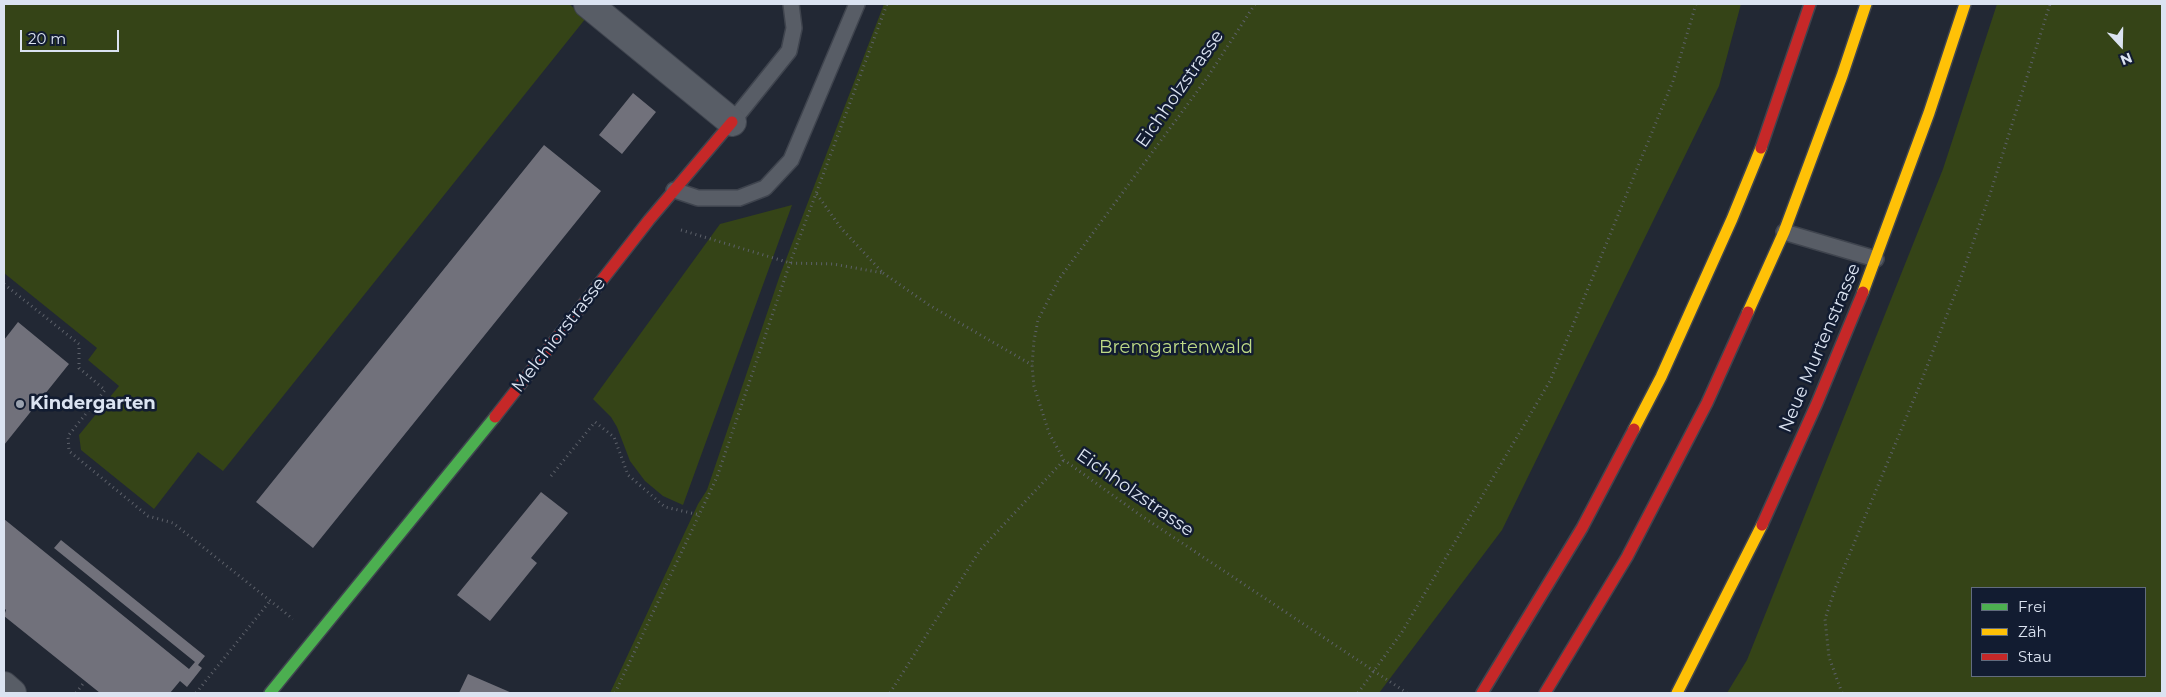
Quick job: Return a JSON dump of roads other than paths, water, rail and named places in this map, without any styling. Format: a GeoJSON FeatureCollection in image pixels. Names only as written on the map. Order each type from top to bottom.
{"type":"FeatureCollection","features":[{"type":"Feature","properties":{"kind":"main road"},"geometry":{"type":"LineString","coordinates":[[1482,693],[1538,604],[1582,528],[1661,377],[1736,210],[1770,120],[1810,4]]}},
{"type":"Feature","properties":{"kind":"main road"},"geometry":{"type":"LineString","coordinates":[[1545,693],[1627,557],[1707,404],[1784,232],[1815,151],[1866,4]]}},
{"type":"Feature","properties":{"kind":"main road","name":"Neue Murtenstrasse"},"geometry":{"type":"LineString","coordinates":[[1676,693],[1723,604],[1782,483],[1817,403],[1876,259],[1929,113],[1965,4]]}},
{"type":"Feature","properties":{"kind":"main road","name":"Melchiorstrasse"},"geometry":{"type":"LineString","coordinates":[[270,693],[317,638],[492,421],[649,220],[732,122]]}},
{"type":"Feature","properties":{"kind":"street"},"geometry":{"type":"LineString","coordinates":[[588,4],[732,122]]}},
{"type":"Feature","properties":{"kind":"street"},"geometry":{"type":"LineString","coordinates":[[4,686],[12,693]]}},
{"type":"Feature","properties":{"kind":"lane"},"geometry":{"type":"LineString","coordinates":[[732,122],[789,51],[794,28],[791,4]]}},
{"type":"Feature","properties":{"kind":"lane"},"geometry":{"type":"LineString","coordinates":[[674,190],[698,198],[739,198],[765,188],[791,160],[857,4]]}},
{"type":"Feature","properties":{"kind":"lane"},"geometry":{"type":"LineString","coordinates":[[1784,232],[1876,259]]}},
{"type":"Feature","properties":{"kind":"place","name":"Kindergarten"},"geometry":{"type":"Point","coordinates":[20,404]}},
{"type":"Feature","properties":{"kind":"park label","name":"Bremgartenwald"},"geometry":{"type":"Point","coordinates":[1176,348]}}]}
